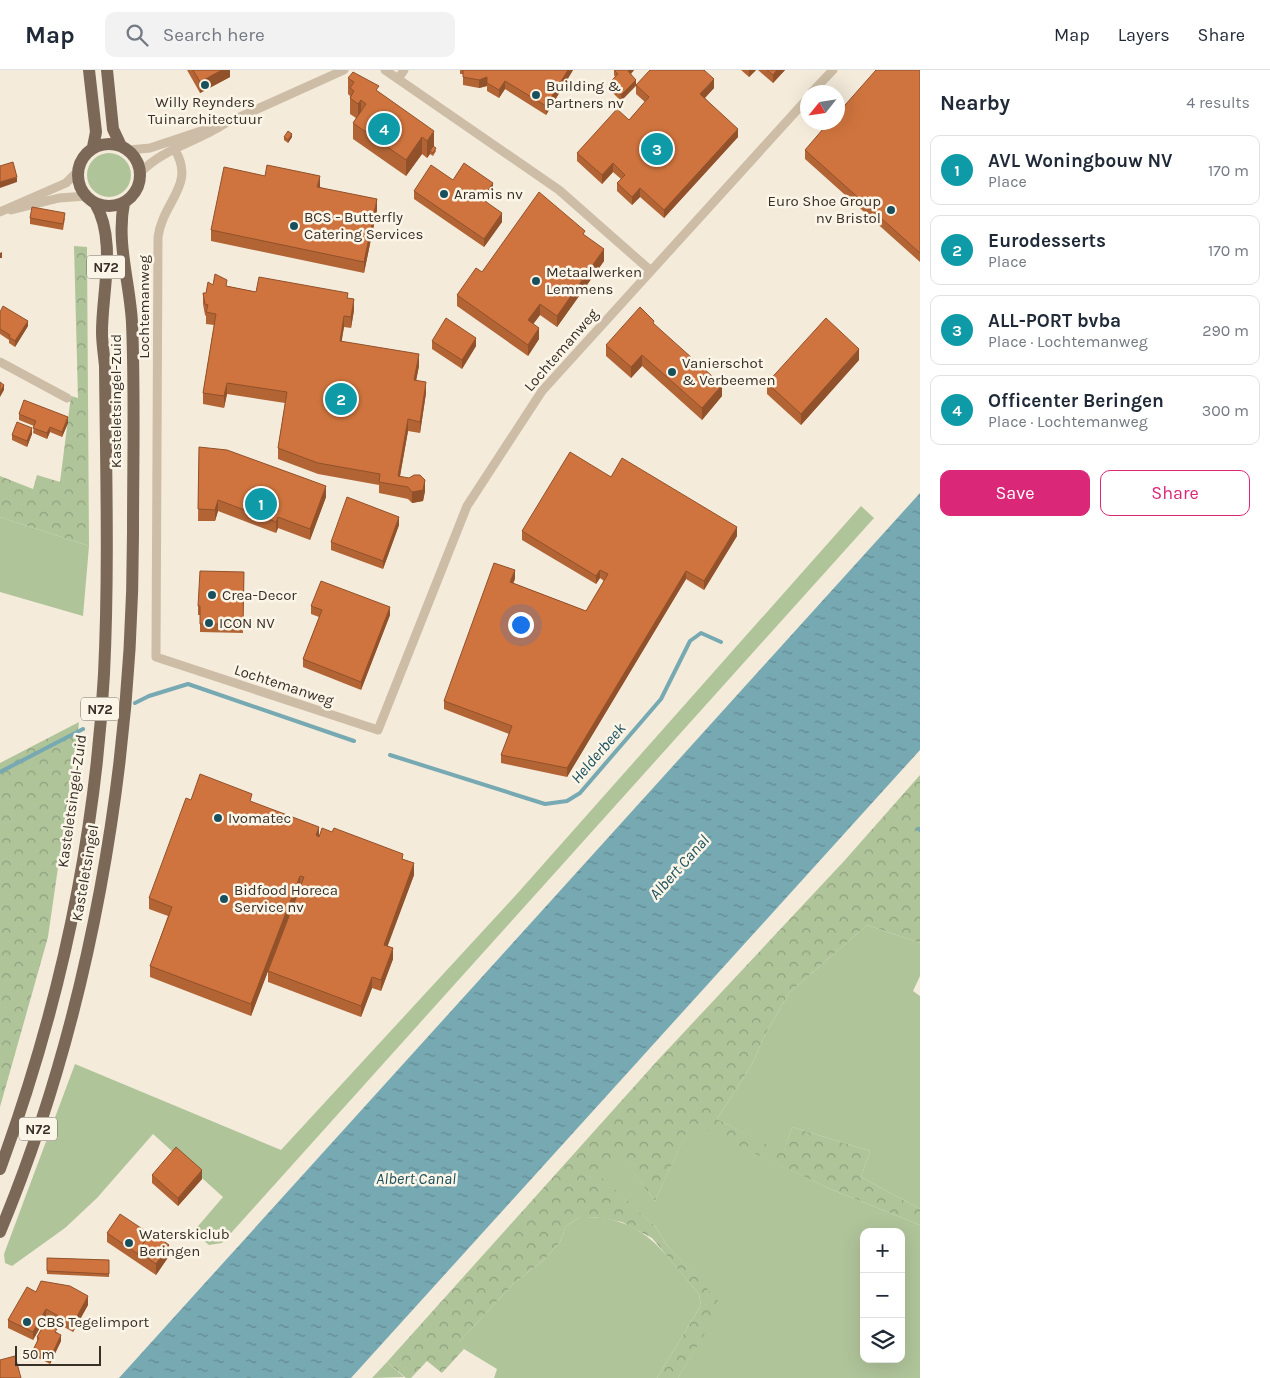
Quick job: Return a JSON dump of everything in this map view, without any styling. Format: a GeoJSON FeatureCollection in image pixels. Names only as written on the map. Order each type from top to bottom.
{"type":"FeatureCollection","features":[{"type":"Feature","properties":{"kind":"main road"},"geometry":{"type":"LineString","coordinates":[[77,172],[82,159],[93,147],[96,132],[89,70]]}},
{"type":"Feature","properties":{"kind":"main road"},"geometry":{"type":"LineString","coordinates":[[107,70],[113,129],[125,148],[138,163],[140,173]]}},
{"type":"Feature","properties":{"kind":"main road"},"geometry":{"type":"LineString","coordinates":[[93,147],[107,143],[125,148]]}},
{"type":"Feature","properties":{"kind":"main road","name":"N72"},"geometry":{"type":"LineString","coordinates":[[77,172],[79,186],[91,200]]}},
{"type":"Feature","properties":{"kind":"main road","name":"N72"},"geometry":{"type":"LineString","coordinates":[[124,203],[138,184],[140,173]]}},
{"type":"Feature","properties":{"kind":"main road"},"geometry":{"type":"LineString","coordinates":[[91,200],[106,206],[124,203]]}},
{"type":"Feature","properties":{"kind":"main road","name":"Kasteletsingel-Zuid"},"geometry":{"type":"LineString","coordinates":[[0,1169],[21,1112],[68,938],[90,808],[104,676],[108,578],[105,366],[102,333],[107,279],[103,220],[91,200]]}},
{"type":"Feature","properties":{"kind":"main road","name":"Kasteletsingel-Zuid"},"geometry":{"type":"LineString","coordinates":[[122,724],[133,607],[132,321],[121,228],[124,203]]}},
{"type":"Feature","properties":{"kind":"main road","name":"Kasteletsingel"},"geometry":{"type":"LineString","coordinates":[[0,1232],[40,1123],[69,1025],[89,947],[112,814],[122,724]]}},
{"type":"Feature","properties":{"kind":"street"},"geometry":{"type":"LineString","coordinates":[[140,173],[155,160],[224,124],[344,70]]}},
{"type":"Feature","properties":{"kind":"street"},"geometry":{"type":"LineString","coordinates":[[386,70],[559,190],[651,270]]}},
{"type":"Feature","properties":{"kind":"street"},"geometry":{"type":"LineString","coordinates":[[398,79],[404,70]]}},
{"type":"Feature","properties":{"kind":"street"},"geometry":{"type":"LineString","coordinates":[[819,85],[833,70]]}},
{"type":"Feature","properties":{"kind":"street","name":"Lochtemanweg"},"geometry":{"type":"LineString","coordinates":[[175,150],[182,163],[182,180],[164,214],[158,238],[156,658],[378,730],[467,506],[542,391],[800,107]]}},
{"type":"Feature","properties":{"kind":"street"},"geometry":{"type":"LineString","coordinates":[[125,148],[150,148],[224,124]]}},
{"type":"Feature","properties":{"kind":"street"},"geometry":{"type":"LineString","coordinates":[[2,211],[66,183],[77,172]]}},
{"type":"Feature","properties":{"kind":"street"},"geometry":{"type":"LineString","coordinates":[[2,211],[22,209],[60,198],[91,200]]}},
{"type":"Feature","properties":{"kind":"street"},"geometry":{"type":"LineString","coordinates":[[0,362],[67,398]]}},
{"type":"Feature","properties":{"kind":"green space"},"geometry":{"type":"Polygon","coordinates":[[[113,153],[125,159],[130,166],[130,184],[125,191],[118,196],[105,197],[97,194],[90,187],[87,171],[90,163],[97,156],[113,153]]]}},
{"type":"Feature","properties":{"kind":"green space"},"geometry":{"type":"Polygon","coordinates":[[[74,246],[87,247],[89,546],[0,517],[0,476],[33,489],[37,475],[60,482],[71,396],[78,398],[74,246]]]}},
{"type":"Feature","properties":{"kind":"green space"},"geometry":{"type":"Polygon","coordinates":[[[861,506],[874,518],[222,1243],[209,1245],[193,1232],[223,1197],[153,1134],[97,1198],[65,1228],[12,1266],[5,1263],[4,1254],[75,1064],[281,1150],[516,895],[861,506]]]}},
{"type":"Feature","properties":{"kind":"green space"},"geometry":{"type":"Polygon","coordinates":[[[0,517],[89,546],[83,616],[0,592],[0,517]]]}},
{"type":"Feature","properties":{"kind":"green space"},"geometry":{"type":"Polygon","coordinates":[[[79,722],[48,937],[0,1107],[0,763],[79,722]]]}},
{"type":"Feature","properties":{"kind":"green space"},"geometry":{"type":"Polygon","coordinates":[[[920,775],[920,943],[867,925],[789,993],[766,1033],[752,1064],[717,1119],[783,1153],[792,1127],[870,1151],[861,1177],[920,1209],[920,1225],[828,1188],[691,1123],[655,1201],[619,1154],[601,1177],[655,1226],[666,1244],[722,1305],[678,1378],[657,1378],[701,1305],[699,1294],[652,1238],[622,1222],[594,1217],[580,1217],[566,1226],[560,1242],[545,1259],[514,1283],[459,1342],[464,1349],[442,1373],[427,1361],[411,1378],[406,1378],[387,1362],[658,1060],[845,860],[920,775]]]}},
{"type":"Feature","properties":{"kind":"green space"},"geometry":{"type":"Polygon","coordinates":[[[867,925],[920,943],[920,976],[913,991],[920,996],[920,1209],[861,1177],[870,1151],[792,1127],[783,1154],[717,1119],[752,1064],[766,1033],[789,993],[867,925]]]}},
{"type":"Feature","properties":{"kind":"green space"},"geometry":{"type":"Polygon","coordinates":[[[691,1122],[828,1188],[920,1225],[920,1378],[678,1378],[721,1305],[666,1244],[655,1226],[600,1177],[619,1153],[655,1201],[691,1122]]]}},
{"type":"Feature","properties":{"kind":"green space"},"geometry":{"type":"Polygon","coordinates":[[[580,1217],[602,1218],[620,1222],[636,1229],[650,1239],[662,1250],[699,1294],[701,1305],[657,1378],[494,1378],[497,1369],[464,1349],[458,1343],[514,1283],[545,1259],[560,1242],[566,1226],[580,1217]]]}},
{"type":"Feature","properties":{"kind":"green space"},"geometry":{"type":"Polygon","coordinates":[[[387,1362],[404,1377],[372,1378],[387,1362]]]}},
{"type":"Feature","properties":{"kind":"water","name":"Albert Canal"},"geometry":{"type":"Polygon","coordinates":[[[920,493],[920,750],[351,1378],[119,1378],[920,493]]]}},
{"type":"Feature","properties":{"kind":"building"},"geometry":{"type":"Polygon","coordinates":[[[193,70],[222,70],[200,82],[193,70]]]}},
{"type":"Feature","properties":{"kind":"building","name":"Building & Partners nv"},"geometry":{"type":"Polygon","coordinates":[[[463,70],[568,70],[546,106],[505,81],[499,90],[487,83],[487,77],[479,80],[463,77],[463,70]]]}},
{"type":"Feature","properties":{"kind":"building"},"geometry":{"type":"Polygon","coordinates":[[[614,70],[629,70],[636,80],[621,95],[609,83],[618,74],[614,70]]]}},
{"type":"Feature","properties":{"kind":"building"},"geometry":{"type":"Polygon","coordinates":[[[650,70],[704,70],[714,79],[700,94],[738,129],[664,210],[640,188],[632,197],[617,183],[625,175],[613,163],[602,175],[577,153],[617,109],[629,120],[649,97],[636,85],[650,70]]]}},
{"type":"Feature","properties":{"kind":"building"},"geometry":{"type":"Polygon","coordinates":[[[767,70],[777,70],[773,75],[767,70]]]}},
{"type":"Feature","properties":{"kind":"building","name":"Euro Shoe Group nv Bristol"},"geometry":{"type":"Polygon","coordinates":[[[876,70],[920,70],[920,253],[805,150],[822,130],[845,130],[845,105],[876,70]]]}},
{"type":"Feature","properties":{"kind":"building"},"geometry":{"type":"Polygon","coordinates":[[[353,72],[379,86],[376,90],[434,131],[427,141],[422,137],[406,160],[353,123],[366,104],[361,100],[358,104],[350,98],[354,91],[350,88],[354,82],[348,78],[353,72]]]}},
{"type":"Feature","properties":{"kind":"building"},"geometry":{"type":"Polygon","coordinates":[[[288,131],[292,134],[288,140],[284,137],[288,131]]]}},
{"type":"Feature","properties":{"kind":"building"},"geometry":{"type":"Polygon","coordinates":[[[433,146],[436,148],[433,153],[430,151],[433,146]]]}},
{"type":"Feature","properties":{"kind":"building"},"geometry":{"type":"Polygon","coordinates":[[[13,162],[17,177],[0,182],[0,166],[13,162]]]}},
{"type":"Feature","properties":{"kind":"building"},"geometry":{"type":"Polygon","coordinates":[[[464,163],[493,183],[482,199],[502,213],[484,239],[414,191],[431,165],[453,180],[464,163]]]}},
{"type":"Feature","properties":{"kind":"building","name":"BCS - Butterfly Catering Services"},"geometry":{"type":"Polygon","coordinates":[[[267,165],[320,176],[317,187],[377,199],[364,262],[211,230],[224,167],[265,176],[267,165]]]}},
{"type":"Feature","properties":{"kind":"building","name":"Metaalwerken Lemmens"},"geometry":{"type":"Polygon","coordinates":[[[539,192],[585,231],[583,234],[604,249],[557,316],[540,304],[528,320],[539,328],[528,345],[457,295],[476,268],[482,272],[539,192]]]}},
{"type":"Feature","properties":{"kind":"building"},"geometry":{"type":"Polygon","coordinates":[[[32,207],[65,213],[63,224],[30,218],[32,207]]]}},
{"type":"Feature","properties":{"kind":"building"},"geometry":{"type":"Polygon","coordinates":[[[215,274],[227,280],[226,286],[256,292],[259,277],[348,293],[347,298],[354,299],[351,317],[344,316],[340,341],[419,354],[414,380],[426,382],[420,422],[408,419],[398,476],[409,478],[414,475],[420,475],[425,480],[423,490],[412,492],[408,487],[379,482],[380,474],[318,463],[278,448],[287,392],[227,383],[224,396],[203,393],[216,314],[206,312],[208,305],[205,304],[203,293],[206,293],[208,282],[213,285],[215,274]]]}},
{"type":"Feature","properties":{"kind":"building"},"geometry":{"type":"Polygon","coordinates":[[[3,306],[28,321],[15,341],[9,337],[10,335],[0,329],[0,312],[3,306]]]}},
{"type":"Feature","properties":{"kind":"building","name":"Vanierschot & Verbeemen"},"geometry":{"type":"Polygon","coordinates":[[[640,307],[654,321],[653,323],[722,385],[702,408],[642,355],[631,367],[606,345],[640,307]]]}},
{"type":"Feature","properties":{"kind":"building"},"geometry":{"type":"Polygon","coordinates":[[[446,318],[476,338],[462,360],[432,341],[446,318]]]}},
{"type":"Feature","properties":{"kind":"building"},"geometry":{"type":"Polygon","coordinates":[[[826,318],[859,349],[801,414],[767,383],[826,318]]]}},
{"type":"Feature","properties":{"kind":"building"},"geometry":{"type":"Polygon","coordinates":[[[0,382],[4,385],[0,392],[0,382]]]}},
{"type":"Feature","properties":{"kind":"building"},"geometry":{"type":"Polygon","coordinates":[[[24,400],[68,417],[62,432],[50,427],[47,433],[33,428],[36,421],[19,414],[24,400]]]}},
{"type":"Feature","properties":{"kind":"building"},"geometry":{"type":"Polygon","coordinates":[[[17,422],[32,428],[27,441],[12,435],[17,422]]]}},
{"type":"Feature","properties":{"kind":"building"},"geometry":{"type":"Polygon","coordinates":[[[199,447],[227,450],[326,486],[310,529],[278,517],[276,522],[218,500],[215,510],[198,509],[199,447]]]}},
{"type":"Feature","properties":{"kind":"building"},"geometry":{"type":"Polygon","coordinates":[[[570,452],[611,477],[622,458],[737,527],[704,581],[686,571],[567,768],[501,755],[512,726],[444,701],[494,563],[515,570],[510,582],[586,611],[608,574],[600,570],[596,576],[522,531],[570,452]]]}},
{"type":"Feature","properties":{"kind":"building"},"geometry":{"type":"Polygon","coordinates":[[[347,497],[399,517],[383,561],[331,542],[347,497]]]}},
{"type":"Feature","properties":{"kind":"building"},"geometry":{"type":"Polygon","coordinates":[[[200,571],[244,572],[243,624],[200,624],[200,606],[198,606],[200,571]]]}},
{"type":"Feature","properties":{"kind":"building"},"geometry":{"type":"Polygon","coordinates":[[[321,581],[390,607],[361,682],[303,659],[322,610],[311,606],[321,581]]]}},
{"type":"Feature","properties":{"kind":"building","name":"Bidfood Horeca Service nv"},"geometry":{"type":"Polygon","coordinates":[[[200,774],[252,794],[250,801],[319,827],[316,835],[319,837],[322,828],[332,832],[334,828],[403,854],[402,859],[414,863],[384,945],[393,948],[381,980],[372,977],[361,1006],[268,971],[304,877],[300,876],[251,1004],[150,966],[172,907],[149,898],[186,798],[191,800],[200,774]]]}},
{"type":"Feature","properties":{"kind":"building"},"geometry":{"type":"Polygon","coordinates":[[[176,1147],[202,1170],[178,1198],[152,1175],[176,1147]]]}},
{"type":"Feature","properties":{"kind":"building"},"geometry":{"type":"Polygon","coordinates":[[[120,1214],[150,1234],[138,1251],[138,1254],[107,1233],[120,1214]]]}},
{"type":"Feature","properties":{"kind":"building"},"geometry":{"type":"Polygon","coordinates":[[[151,1232],[169,1245],[156,1264],[138,1251],[151,1232]]]}},
{"type":"Feature","properties":{"kind":"building"},"geometry":{"type":"Polygon","coordinates":[[[47,1258],[109,1260],[109,1274],[47,1271],[47,1258]]]}},
{"type":"Feature","properties":{"kind":"building"},"geometry":{"type":"Polygon","coordinates":[[[41,1281],[70,1286],[88,1296],[73,1324],[46,1309],[33,1332],[8,1320],[27,1287],[36,1292],[41,1281]]]}},
{"type":"Feature","properties":{"kind":"building"},"geometry":{"type":"Polygon","coordinates":[[[45,1323],[57,1329],[55,1332],[61,1335],[50,1359],[33,1350],[39,1338],[37,1337],[45,1323]]]}},
{"type":"Feature","properties":{"kind":"building"},"geometry":{"type":"Polygon","coordinates":[[[15,1356],[21,1378],[0,1378],[0,1360],[15,1356]]]}},
{"type":"Feature","properties":{"kind":"waterway","name":"Helderbeek"},"geometry":{"type":"LineString","coordinates":[[390,755],[545,804],[567,801],[580,793],[661,699],[690,641],[701,633],[721,642]]}},
{"type":"Feature","properties":{"kind":"waterway","name":"Helderbeek"},"geometry":{"type":"LineString","coordinates":[[135,703],[149,696],[188,684],[354,741]]}},
{"type":"Feature","properties":{"kind":"waterway","name":"Helderbeek"},"geometry":{"type":"LineString","coordinates":[[0,772],[83,729]]}},
{"type":"Feature","properties":{"kind":"place","name":"Willy Reynders Tuinarchitectuur"},"geometry":{"type":"Point","coordinates":[205,85]}},
{"type":"Feature","properties":{"kind":"place","name":"Building & Partners nv"},"geometry":{"type":"Point","coordinates":[536,95]}},
{"type":"Feature","properties":{"kind":"place","name":"Officenter Beringen"},"geometry":{"type":"Point","coordinates":[384,129]}},
{"type":"Feature","properties":{"kind":"place","name":"ALL-PORT bvba"},"geometry":{"type":"Point","coordinates":[657,149]}},
{"type":"Feature","properties":{"kind":"place","name":"Aramis nv"},"geometry":{"type":"Point","coordinates":[444,194]}},
{"type":"Feature","properties":{"kind":"place","name":"Euro Shoe Group nv Bristol"},"geometry":{"type":"Point","coordinates":[891,210]}},
{"type":"Feature","properties":{"kind":"place","name":"BCS - Butterfly Catering Services"},"geometry":{"type":"Point","coordinates":[294,226]}},
{"type":"Feature","properties":{"kind":"place","name":"Metaalwerken Lemmens"},"geometry":{"type":"Point","coordinates":[536,281]}},
{"type":"Feature","properties":{"kind":"place","name":"Vanierschot & Verbeemen"},"geometry":{"type":"Point","coordinates":[672,372]}},
{"type":"Feature","properties":{"kind":"place","name":"Eurodesserts"},"geometry":{"type":"Point","coordinates":[341,399]}},
{"type":"Feature","properties":{"kind":"place","name":"AVL Woningbouw NV"},"geometry":{"type":"Point","coordinates":[261,504]}},
{"type":"Feature","properties":{"kind":"place","name":"Crea-Decor"},"geometry":{"type":"Point","coordinates":[212,595]}},
{"type":"Feature","properties":{"kind":"place","name":"ICON NV"},"geometry":{"type":"Point","coordinates":[209,623]}},
{"type":"Feature","properties":{"kind":"place","name":"Ivomatec"},"geometry":{"type":"Point","coordinates":[218,818]}},
{"type":"Feature","properties":{"kind":"place","name":"Bidfood Horeca Service nv"},"geometry":{"type":"Point","coordinates":[224,899]}},
{"type":"Feature","properties":{"kind":"place","name":"Waterskiclub Beringen"},"geometry":{"type":"Point","coordinates":[129,1243]}},
{"type":"Feature","properties":{"kind":"place","name":"CBS Tegelimport"},"geometry":{"type":"Point","coordinates":[27,1322]}}]}
